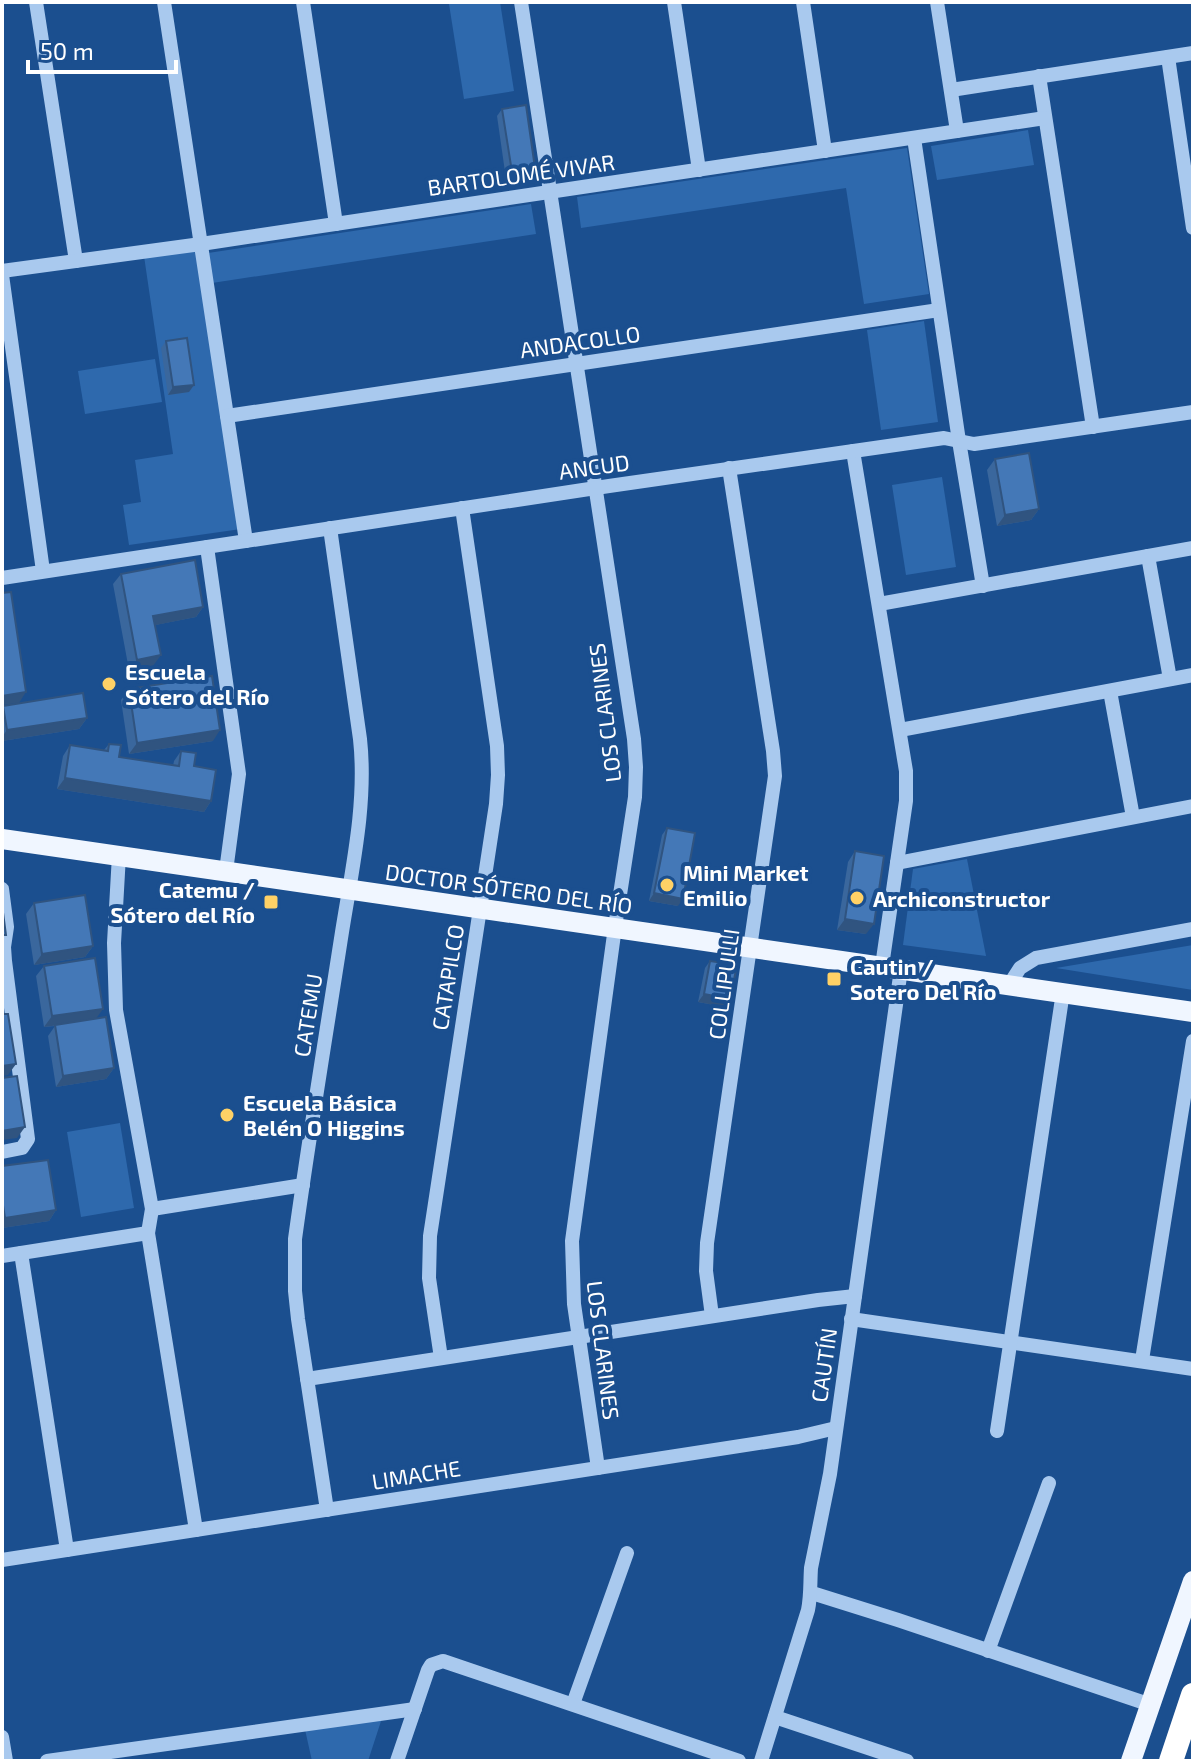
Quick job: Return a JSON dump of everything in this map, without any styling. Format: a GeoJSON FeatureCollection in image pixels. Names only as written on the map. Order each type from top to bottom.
{"type":"FeatureCollection","features":[{"type":"Feature","properties":{"kind":"highway"},"geometry":{"type":"LineString","coordinates":[[1171,1761],[1193,1695]]}},
{"type":"Feature","properties":{"kind":"main road","name":"DOCTOR SÓTERO DEL RÍO"},"geometry":{"type":"LineString","coordinates":[[2,839],[1193,1012]]}},
{"type":"Feature","properties":{"kind":"main road"},"geometry":{"type":"LineString","coordinates":[[1131,1761],[1193,1581]]}},
{"type":"Feature","properties":{"kind":"street"},"geometry":{"type":"LineString","coordinates":[[36,2],[76,261]]}},
{"type":"Feature","properties":{"kind":"street"},"geometry":{"type":"LineString","coordinates":[[164,2],[246,541]]}},
{"type":"Feature","properties":{"kind":"street"},"geometry":{"type":"LineString","coordinates":[[303,2],[336,224]]}},
{"type":"Feature","properties":{"kind":"street","name":"LOS CLARINES"},"geometry":{"type":"LineString","coordinates":[[521,2],[636,753],[635,797],[572,1241],[578,1337],[598,1468]]}},
{"type":"Feature","properties":{"kind":"street"},"geometry":{"type":"LineString","coordinates":[[674,2],[699,170]]}},
{"type":"Feature","properties":{"kind":"street"},"geometry":{"type":"LineString","coordinates":[[803,2],[825,151]]}},
{"type":"Feature","properties":{"kind":"street"},"geometry":{"type":"LineString","coordinates":[[937,2],[957,131]]}},
{"type":"Feature","properties":{"kind":"street"},"geometry":{"type":"LineString","coordinates":[[951,90],[1193,53]]}},
{"type":"Feature","properties":{"kind":"street"},"geometry":{"type":"LineString","coordinates":[[1168,57],[1193,228]]}},
{"type":"Feature","properties":{"kind":"street"},"geometry":{"type":"LineString","coordinates":[[1039,76],[1093,427]]}},
{"type":"Feature","properties":{"kind":"street","name":"BARTOLOMÉ VIVAR"},"geometry":{"type":"LineString","coordinates":[[2,273],[1045,118]]}},
{"type":"Feature","properties":{"kind":"street"},"geometry":{"type":"LineString","coordinates":[[914,138],[983,586]]}},
{"type":"Feature","properties":{"kind":"street"},"geometry":{"type":"LineString","coordinates":[[2,273],[5,316],[43,571]]}},
{"type":"Feature","properties":{"kind":"street","name":"ANDACOLLO"},"geometry":{"type":"LineString","coordinates":[[227,416],[939,310]]}},
{"type":"Feature","properties":{"kind":"street","name":"ANCUD"},"geometry":{"type":"LineString","coordinates":[[2,578],[944,438],[974,444],[1193,412]]}},
{"type":"Feature","properties":{"kind":"street","name":"CAUTÍN"},"geometry":{"type":"LineString","coordinates":[[761,1761],[808,1610],[812,1593],[811,1568],[830,1474],[855,1296],[892,968],[897,863],[907,785],[853,451]]}},
{"type":"Feature","properties":{"kind":"street","name":"COLLIPULLI"},"geometry":{"type":"LineString","coordinates":[[712,1316],[706,1271],[707,1243],[775,789],[775,764],[729,468]]}},
{"type":"Feature","properties":{"kind":"street","name":"CATAPILCO"},"geometry":{"type":"LineString","coordinates":[[441,1358],[429,1278],[430,1236],[496,804],[498,760],[462,508]]}},
{"type":"Feature","properties":{"kind":"street","name":"CATEMU"},"geometry":{"type":"LineString","coordinates":[[327,1510],[296,1305],[294,1262],[361,805],[362,756],[330,528]]}},
{"type":"Feature","properties":{"kind":"street"},"geometry":{"type":"LineString","coordinates":[[207,547],[239,774],[226,871]]}},
{"type":"Feature","properties":{"kind":"street"},"geometry":{"type":"LineString","coordinates":[[879,604],[1193,548]]}},
{"type":"Feature","properties":{"kind":"street"},"geometry":{"type":"LineString","coordinates":[[1148,556],[1170,679]]}},
{"type":"Feature","properties":{"kind":"street"},"geometry":{"type":"LineString","coordinates":[[900,730],[1193,675]]}},
{"type":"Feature","properties":{"kind":"street"},"geometry":{"type":"LineString","coordinates":[[1110,691],[1133,817]]}},
{"type":"Feature","properties":{"kind":"street"},"geometry":{"type":"LineString","coordinates":[[897,863],[1193,806]]}},
{"type":"Feature","properties":{"kind":"street"},"geometry":{"type":"LineString","coordinates":[[119,855],[114,943],[116,1002],[152,1209],[148,1233],[196,1530]]}},
{"type":"Feature","properties":{"kind":"street"},"geometry":{"type":"LineString","coordinates":[[2,889],[7,927],[4,975],[28,1139],[22,1148],[2,1152]]}},
{"type":"Feature","properties":{"kind":"street"},"geometry":{"type":"LineString","coordinates":[[1009,985],[1020,968],[1036,958],[1193,929]]}},
{"type":"Feature","properties":{"kind":"street"},"geometry":{"type":"LineString","coordinates":[[997,1431],[1063,992]]}},
{"type":"Feature","properties":{"kind":"street"},"geometry":{"type":"LineString","coordinates":[[1142,1360],[1193,1041]]}},
{"type":"Feature","properties":{"kind":"street"},"geometry":{"type":"LineString","coordinates":[[152,1209],[303,1185]]}},
{"type":"Feature","properties":{"kind":"street"},"geometry":{"type":"LineString","coordinates":[[2,1256],[148,1233]]}},
{"type":"Feature","properties":{"kind":"street"},"geometry":{"type":"LineString","coordinates":[[21,1253],[67,1550]]}},
{"type":"Feature","properties":{"kind":"street"},"geometry":{"type":"LineString","coordinates":[[307,1379],[855,1296]]}},
{"type":"Feature","properties":{"kind":"street"},"geometry":{"type":"LineString","coordinates":[[851,1319],[1193,1369]]}},
{"type":"Feature","properties":{"kind":"street","name":"LIMACHE"},"geometry":{"type":"LineString","coordinates":[[2,1560],[798,1437],[836,1428]]}},
{"type":"Feature","properties":{"kind":"street"},"geometry":{"type":"LineString","coordinates":[[988,1651],[1049,1483]]}},
{"type":"Feature","properties":{"kind":"street"},"geometry":{"type":"LineString","coordinates":[[573,1704],[627,1553]]}},
{"type":"Feature","properties":{"kind":"street"},"geometry":{"type":"LineString","coordinates":[[812,1593],[1151,1705]]}},
{"type":"Feature","properties":{"kind":"street"},"geometry":{"type":"LineString","coordinates":[[397,1761],[428,1670],[437,1662],[449,1663],[739,1761]]}},
{"type":"Feature","properties":{"kind":"street"},"geometry":{"type":"LineString","coordinates":[[47,1761],[415,1709]]}},
{"type":"Feature","properties":{"kind":"street"},"geometry":{"type":"LineString","coordinates":[[775,1717],[907,1761]]}},
{"type":"Feature","properties":{"kind":"street"},"geometry":{"type":"LineString","coordinates":[[2,1737],[6,1761]]}},
{"type":"Feature","properties":{"kind":"shaded area"},"geometry":{"type":"Polygon","coordinates":[[[500,2],[514,91],[464,99],[449,4],[500,2]]]}},
{"type":"Feature","properties":{"kind":"shaded area"},"geometry":{"type":"Polygon","coordinates":[[[1028,130],[1034,165],[937,180],[931,146],[1028,130]]]}},
{"type":"Feature","properties":{"kind":"shaded area"},"geometry":{"type":"Polygon","coordinates":[[[907,148],[929,294],[864,304],[846,188],[581,228],[577,197],[907,148]]]}},
{"type":"Feature","properties":{"kind":"shaded area"},"geometry":{"type":"Polygon","coordinates":[[[531,204],[536,234],[212,283],[208,253],[531,204]]]}},
{"type":"Feature","properties":{"kind":"shaded area"},"geometry":{"type":"Polygon","coordinates":[[[201,248],[241,529],[129,545],[123,505],[141,502],[135,460],[173,454],[144,256],[201,248]]]}},
{"type":"Feature","properties":{"kind":"shaded area"},"geometry":{"type":"Polygon","coordinates":[[[924,321],[938,422],[881,430],[867,330],[924,321]]]}},
{"type":"Feature","properties":{"kind":"shaded area"},"geometry":{"type":"Polygon","coordinates":[[[155,359],[162,402],[85,414],[78,371],[155,359]]]}},
{"type":"Feature","properties":{"kind":"shaded area"},"geometry":{"type":"Polygon","coordinates":[[[942,477],[956,567],[906,575],[892,485],[942,477]]]}},
{"type":"Feature","properties":{"kind":"shaded area"},"geometry":{"type":"Polygon","coordinates":[[[967,859],[986,956],[903,945],[913,869],[967,859]]]}},
{"type":"Feature","properties":{"kind":"shaded area"},"geometry":{"type":"Polygon","coordinates":[[[1193,945],[1193,990],[1056,968],[1193,945]]]}},
{"type":"Feature","properties":{"kind":"shaded area"},"geometry":{"type":"Polygon","coordinates":[[[120,1123],[134,1208],[81,1217],[67,1132],[120,1123]]]}},
{"type":"Feature","properties":{"kind":"shaded area"},"geometry":{"type":"Polygon","coordinates":[[[383,1715],[368,1761],[312,1761],[304,1725],[383,1715]]]}},
{"type":"Feature","properties":{"kind":"building"},"geometry":{"type":"Polygon","coordinates":[[[526,105],[535,168],[512,172],[502,109],[526,105]]]}},
{"type":"Feature","properties":{"kind":"building"},"geometry":{"type":"Polygon","coordinates":[[[187,338],[194,385],[173,387],[166,341],[187,338]]]}},
{"type":"Feature","properties":{"kind":"building"},"geometry":{"type":"Polygon","coordinates":[[[1029,453],[1039,509],[1005,515],[995,459],[1029,453]]]}},
{"type":"Feature","properties":{"kind":"building"},"geometry":{"type":"Polygon","coordinates":[[[195,560],[203,607],[153,616],[161,655],[137,660],[121,574],[195,560]]]}},
{"type":"Feature","properties":{"kind":"building"},"geometry":{"type":"Polygon","coordinates":[[[11,592],[26,692],[2,696],[2,593],[11,592]]]}},
{"type":"Feature","properties":{"kind":"building"},"geometry":{"type":"Polygon","coordinates":[[[212,676],[220,730],[137,743],[129,689],[212,676]]]}},
{"type":"Feature","properties":{"kind":"building"},"geometry":{"type":"Polygon","coordinates":[[[83,693],[87,718],[7,730],[3,706],[83,693]]]}},
{"type":"Feature","properties":{"kind":"building"},"geometry":{"type":"Polygon","coordinates":[[[109,744],[121,745],[119,757],[179,766],[181,751],[196,753],[194,766],[216,770],[211,801],[65,778],[70,745],[108,751],[109,744]]]}},
{"type":"Feature","properties":{"kind":"building"},"geometry":{"type":"Polygon","coordinates":[[[667,828],[695,833],[683,899],[654,893],[667,828]]]}},
{"type":"Feature","properties":{"kind":"building","name":"Archiconstructor"},"geometry":{"type":"Polygon","coordinates":[[[855,851],[884,856],[874,924],[845,919],[855,851]]]}},
{"type":"Feature","properties":{"kind":"building"},"geometry":{"type":"Polygon","coordinates":[[[85,895],[93,946],[42,954],[34,903],[85,895]]]}},
{"type":"Feature","properties":{"kind":"building"},"geometry":{"type":"Polygon","coordinates":[[[2,905],[6,935],[2,935],[2,905]]]}},
{"type":"Feature","properties":{"kind":"building"},"geometry":{"type":"Polygon","coordinates":[[[95,958],[103,1009],[52,1016],[44,966],[95,958]]]}},
{"type":"Feature","properties":{"kind":"building"},"geometry":{"type":"Polygon","coordinates":[[[710,961],[737,965],[730,999],[704,994],[710,961]]]}},
{"type":"Feature","properties":{"kind":"building"},"geometry":{"type":"Polygon","coordinates":[[[2,1014],[8,1014],[16,1064],[2,1066],[2,1014]]]}},
{"type":"Feature","properties":{"kind":"building"},"geometry":{"type":"Polygon","coordinates":[[[106,1017],[114,1068],[63,1076],[55,1025],[106,1017]]]}},
{"type":"Feature","properties":{"kind":"building"},"geometry":{"type":"Polygon","coordinates":[[[17,1076],[25,1127],[2,1131],[2,1078],[17,1076]]]}},
{"type":"Feature","properties":{"kind":"building"},"geometry":{"type":"Polygon","coordinates":[[[48,1160],[56,1210],[5,1218],[2,1166],[48,1160]]]}},
{"type":"Feature","properties":{"kind":"place","name":"Escuela Sótero del Río"},"geometry":{"type":"Point","coordinates":[109,684]}},
{"type":"Feature","properties":{"kind":"place","name":"Mini Market Emilio"},"geometry":{"type":"Point","coordinates":[667,885]}},
{"type":"Feature","properties":{"kind":"place","name":"Archiconstructor"},"geometry":{"type":"Point","coordinates":[857,898]}},
{"type":"Feature","properties":{"kind":"place","name":"Catemu / Sótero del Río"},"geometry":{"type":"Point","coordinates":[271,902]}},
{"type":"Feature","properties":{"kind":"place","name":"Cautin / Sotero Del Río"},"geometry":{"type":"Point","coordinates":[834,979]}},
{"type":"Feature","properties":{"kind":"place","name":"Escuela Básica Belén O Higgins"},"geometry":{"type":"Point","coordinates":[227,1115]}}]}
